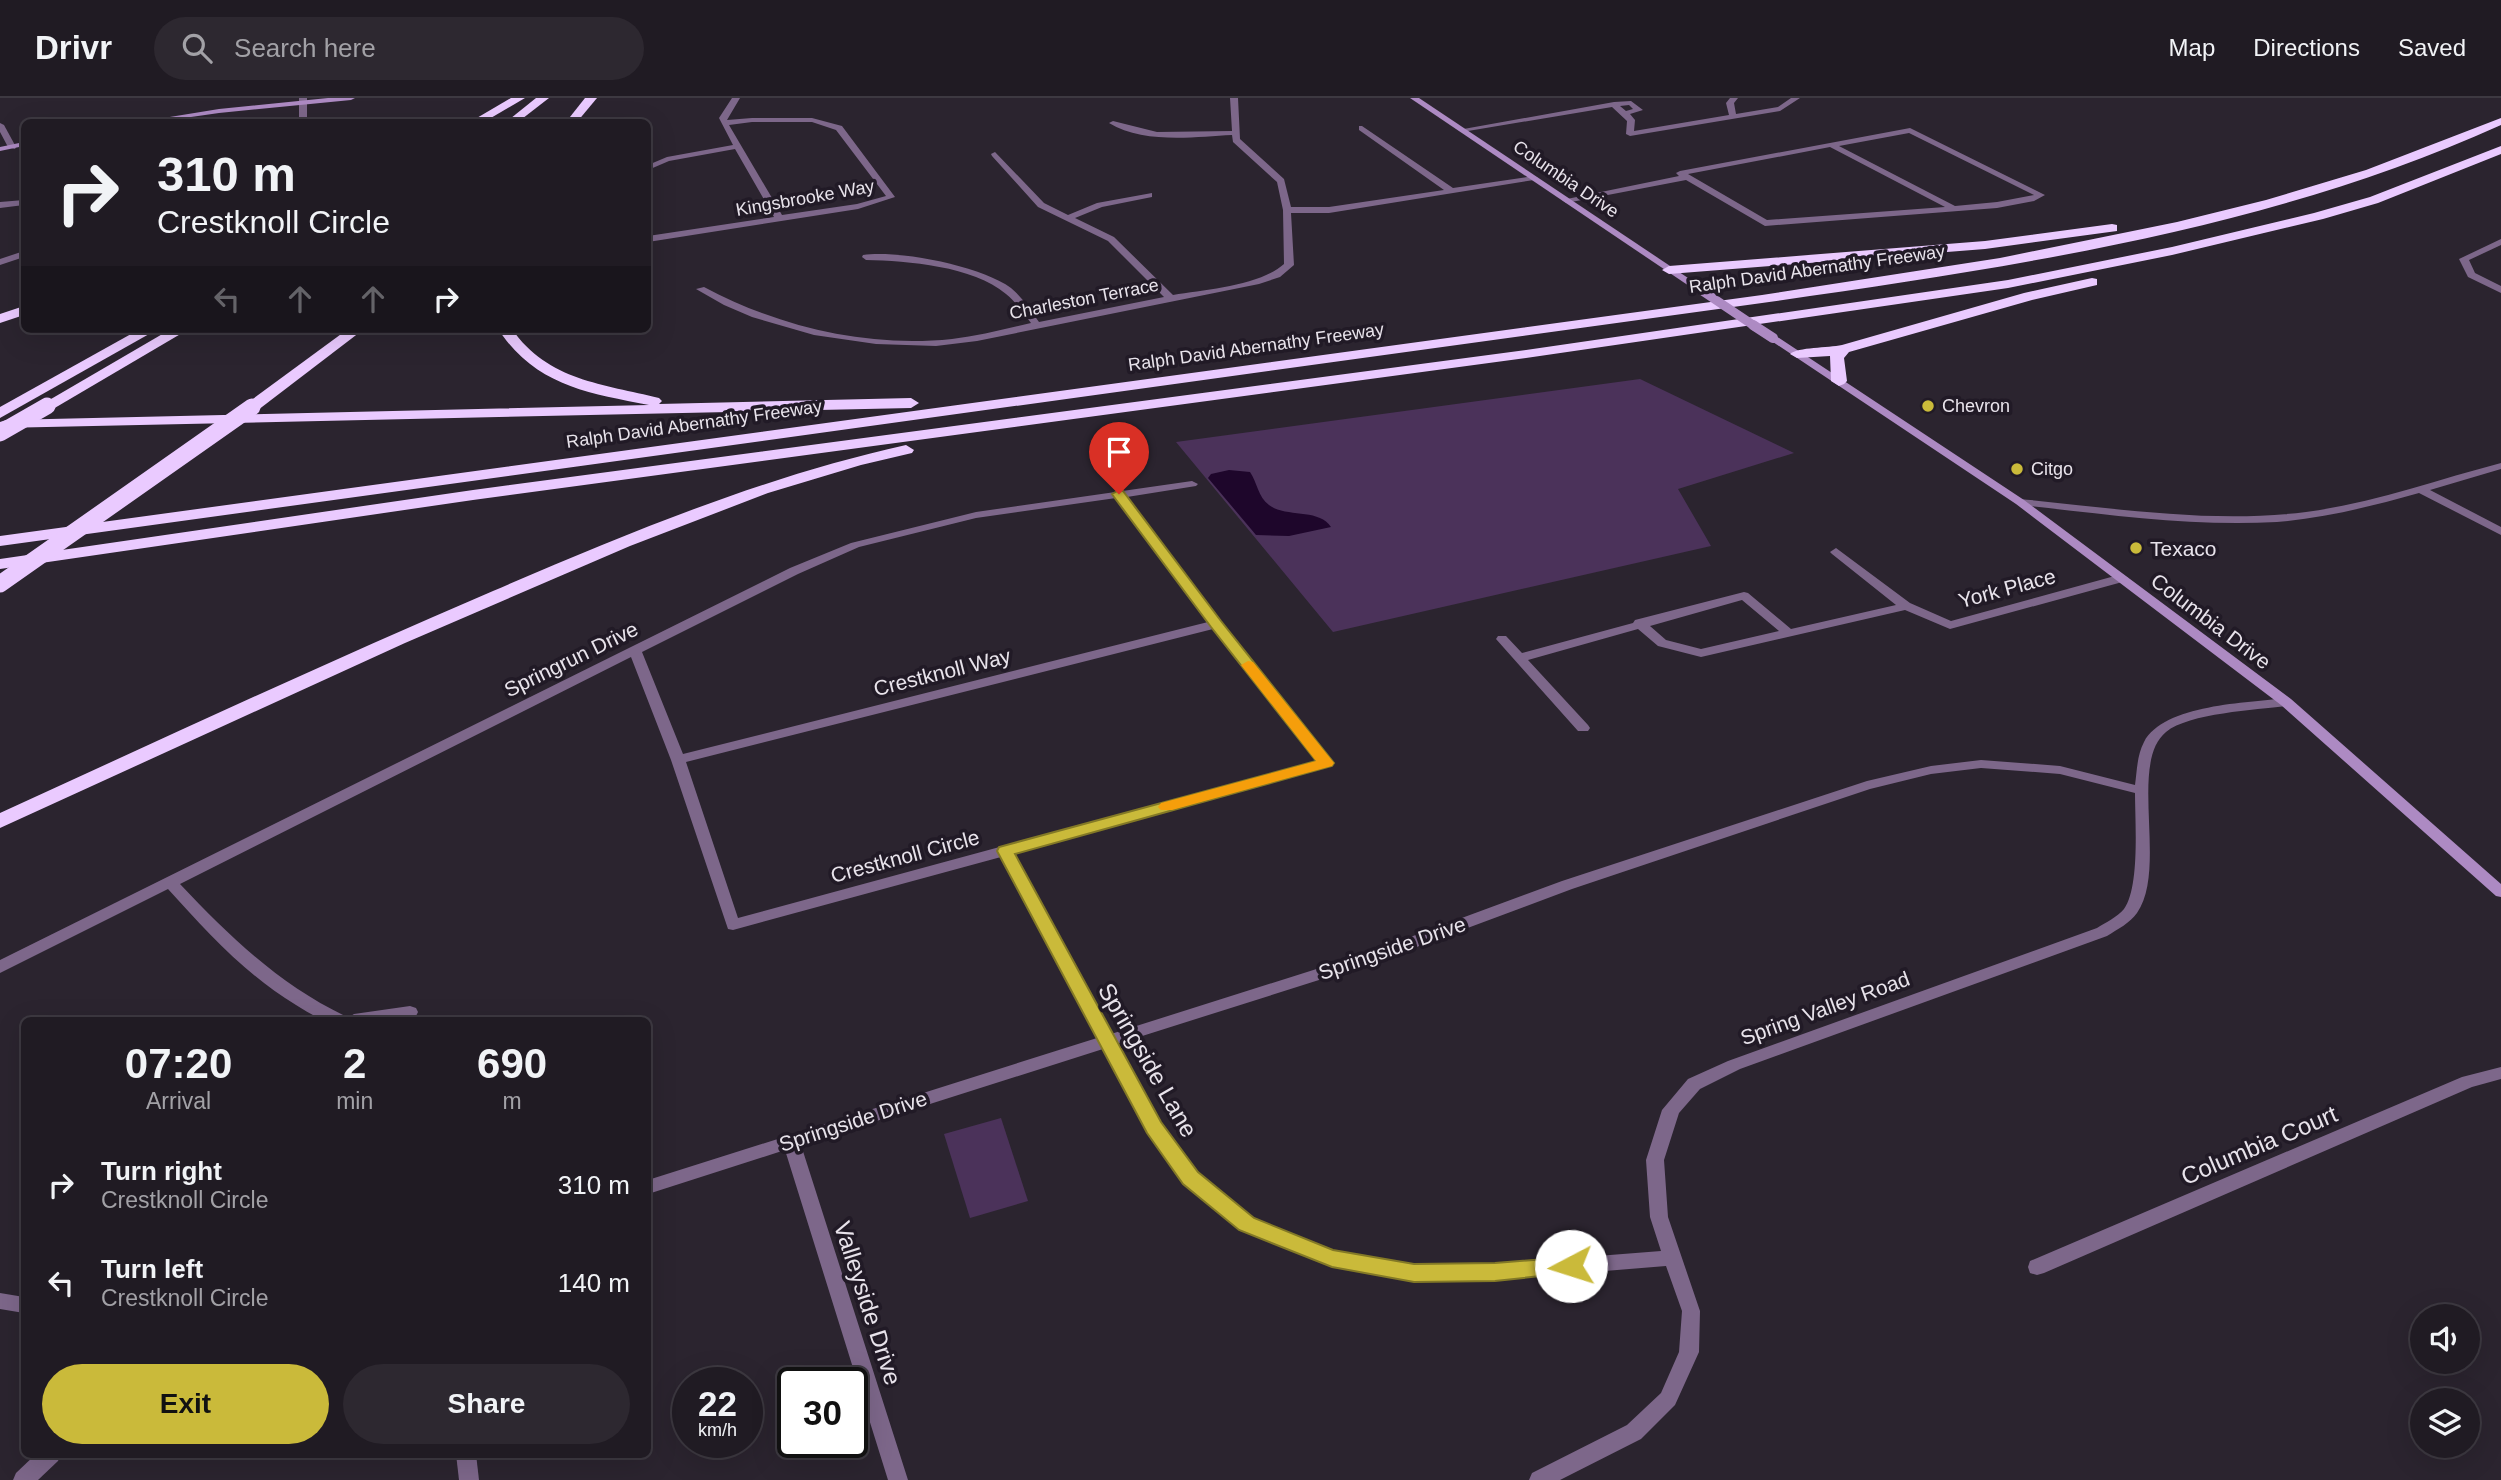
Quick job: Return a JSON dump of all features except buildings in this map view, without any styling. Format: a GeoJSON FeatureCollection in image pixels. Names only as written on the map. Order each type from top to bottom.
{"type":"FeatureCollection","features":[{"type":"Feature","properties":{"kind":"highway"},"geometry":{"type":"LineString","coordinates":[[482,119],[519,98]]}},
{"type":"Feature","properties":{"kind":"highway"},"geometry":{"type":"LineString","coordinates":[[493,119],[519,98]]}},
{"type":"Feature","properties":{"kind":"highway"},"geometry":{"type":"LineString","coordinates":[[515,119],[543,98]]}},
{"type":"Feature","properties":{"kind":"highway"},"geometry":{"type":"LineString","coordinates":[[575,119],[592,98]]}},
{"type":"Feature","properties":{"kind":"highway","name":"Ralph David Abernathy Freeway"},"geometry":{"type":"LineString","coordinates":[[0,541],[1987,265],[2156,232],[2280,201],[2383,170],[2501,121]]}},
{"type":"Feature","properties":{"kind":"highway","name":"Ralph David Abernathy Freeway"},"geometry":{"type":"LineString","coordinates":[[0,564],[473,495],[1540,352],[2008,284],[2185,248],[2374,200],[2501,150]]}},
{"type":"Feature","properties":{"kind":"highway"},"geometry":{"type":"LineString","coordinates":[[1797,354],[1820,354],[1844,349],[2029,296],[2217,252],[2374,200]]}},
{"type":"Feature","properties":{"kind":"highway"},"geometry":{"type":"LineString","coordinates":[[1669,270],[1985,245],[2280,201]]}},
{"type":"Feature","properties":{"kind":"highway"},"geometry":{"type":"LineString","coordinates":[[0,319],[21,311]]}},
{"type":"Feature","properties":{"kind":"highway"},"geometry":{"type":"LineString","coordinates":[[5,410],[144,333]]}},
{"type":"Feature","properties":{"kind":"highway"},"geometry":{"type":"LineString","coordinates":[[0,433],[175,333]]}},
{"type":"Feature","properties":{"kind":"highway"},"geometry":{"type":"LineString","coordinates":[[0,584],[252,407],[352,333]]}},
{"type":"Feature","properties":{"kind":"highway"},"geometry":{"type":"LineString","coordinates":[[508,333],[519,351],[545,370],[577,384],[654,401],[743,408]]}},
{"type":"Feature","properties":{"kind":"highway"},"geometry":{"type":"LineString","coordinates":[[1839,381],[1837,357],[1844,349]]}},
{"type":"Feature","properties":{"kind":"highway"},"geometry":{"type":"LineString","coordinates":[[0,425],[946,401],[1029,394],[1307,361]]}},
{"type":"Feature","properties":{"kind":"highway"},"geometry":{"type":"LineString","coordinates":[[0,821],[448,617],[676,520],[820,470],[893,452],[1090,413]]}},
{"type":"Feature","properties":{"kind":"main road"},"geometry":{"type":"LineString","coordinates":[[165,119],[304,100],[351,98]]}},
{"type":"Feature","properties":{"kind":"main road","name":"Columbia Drive"},"geometry":{"type":"LineString","coordinates":[[1414,98],[2020,502],[2286,702],[2501,891]]}},
{"type":"Feature","properties":{"kind":"main road"},"geometry":{"type":"LineString","coordinates":[[0,149],[21,144]]}},
{"type":"Feature","properties":{"kind":"street"},"geometry":{"type":"LineString","coordinates":[[736,98],[723,118],[724,123],[780,219]]}},
{"type":"Feature","properties":{"kind":"street"},"geometry":{"type":"LineString","coordinates":[[1234,98],[1236,140],[1281,181],[1287,210],[1289,265],[1286,269],[1300,270]]}},
{"type":"Feature","properties":{"kind":"street"},"geometry":{"type":"LineString","coordinates":[[1733,116],[1730,103],[1734,98]]}},
{"type":"Feature","properties":{"kind":"street"},"geometry":{"type":"LineString","coordinates":[[1614,104],[1631,120],[1630,134],[1780,109],[1796,98]]}},
{"type":"Feature","properties":{"kind":"street"},"geometry":{"type":"LineString","coordinates":[[303,119],[304,100]]}},
{"type":"Feature","properties":{"kind":"street"},"geometry":{"type":"LineString","coordinates":[[1462,130],[1614,104],[1631,103],[1639,110],[1626,113]]}},
{"type":"Feature","properties":{"kind":"street","name":"Kingsbrooke Way"},"geometry":{"type":"LineString","coordinates":[[651,239],[878,203],[891,197],[839,128],[827,123],[780,119],[724,123]]}},
{"type":"Feature","properties":{"kind":"street"},"geometry":{"type":"LineString","coordinates":[[1113,123],[1128,130],[1155,134],[1235,133]]}},
{"type":"Feature","properties":{"kind":"street"},"geometry":{"type":"LineString","coordinates":[[0,125],[12,146]]}},
{"type":"Feature","properties":{"kind":"street"},"geometry":{"type":"LineString","coordinates":[[1362,128],[1451,191]]}},
{"type":"Feature","properties":{"kind":"street"},"geometry":{"type":"LineString","coordinates":[[1910,130],[2041,195],[2031,200],[1997,205],[1765,223],[1680,173],[1832,145],[1910,130]]}},
{"type":"Feature","properties":{"kind":"street"},"geometry":{"type":"LineString","coordinates":[[1832,145],[1954,208]]}},
{"type":"Feature","properties":{"kind":"street"},"geometry":{"type":"LineString","coordinates":[[651,167],[667,159],[736,147]]}},
{"type":"Feature","properties":{"kind":"street"},"geometry":{"type":"LineString","coordinates":[[995,154],[1041,205],[1111,239],[1171,298]]}},
{"type":"Feature","properties":{"kind":"street"},"geometry":{"type":"LineString","coordinates":[[1566,200],[1687,177]]}},
{"type":"Feature","properties":{"kind":"street"},"geometry":{"type":"LineString","coordinates":[[1287,210],[1329,210],[1534,178]]}},
{"type":"Feature","properties":{"kind":"street"},"geometry":{"type":"LineString","coordinates":[[1067,218],[1100,205],[1149,195]]}},
{"type":"Feature","properties":{"kind":"street"},"geometry":{"type":"LineString","coordinates":[[0,205],[21,202]]}},
{"type":"Feature","properties":{"kind":"street"},"geometry":{"type":"LineString","coordinates":[[2501,242],[2464,259],[2471,275],[2501,290]]}},
{"type":"Feature","properties":{"kind":"street"},"geometry":{"type":"LineString","coordinates":[[0,262],[21,255]]}},
{"type":"Feature","properties":{"kind":"street"},"geometry":{"type":"LineString","coordinates":[[866,257],[916,260],[994,283],[1013,296],[1037,325]]}},
{"type":"Feature","properties":{"kind":"street","name":"Charleston Terrace"},"geometry":{"type":"LineString","coordinates":[[701,289],[761,317],[804,329],[869,339],[938,343],[1259,281],[1286,269]]}},
{"type":"Feature","properties":{"kind":"street"},"geometry":{"type":"LineString","coordinates":[[2020,502],[2182,518],[2280,518],[2323,512],[2501,466]]}},
{"type":"Feature","properties":{"kind":"street","name":"Springrun Drive"},"geometry":{"type":"LineString","coordinates":[[0,967],[794,571],[855,545],[976,515],[1192,484]]}},
{"type":"Feature","properties":{"kind":"street"},"geometry":{"type":"LineString","coordinates":[[2419,489],[2501,532]]}},
{"type":"Feature","properties":{"kind":"street","name":"Crestknoll Circle"},"geometry":{"type":"LineString","coordinates":[[635,650],[678,760],[733,925],[1326,763],[1216,624],[1119,494]]}},
{"type":"Feature","properties":{"kind":"street","name":"York Place"},"geometry":{"type":"LineString","coordinates":[[1836,552],[1906,607],[1950,625],[2122,578]]}},
{"type":"Feature","properties":{"kind":"street"},"geometry":{"type":"LineString","coordinates":[[1519,658],[1744,596],[1790,634]]}},
{"type":"Feature","properties":{"kind":"street"},"geometry":{"type":"LineString","coordinates":[[1639,623],[1662,643],[1701,653],[1906,607]]}},
{"type":"Feature","properties":{"kind":"street","name":"Crestknoll Way"},"geometry":{"type":"LineString","coordinates":[[678,760],[1216,624]]}},
{"type":"Feature","properties":{"kind":"street"},"geometry":{"type":"LineString","coordinates":[[1502,639],[1583,728]]}},
{"type":"Feature","properties":{"kind":"street","name":"Spring Valley Road"},"geometry":{"type":"LineString","coordinates":[[1539,1480],[1634,1432],[1668,1399],[1689,1352],[1691,1311],[1659,1217],[1655,1160],[1671,1110],[1694,1084],[1734,1065],[2102,932],[2131,911],[2142,883],[2146,748],[2160,730],[2181,720],[2286,702]]}},
{"type":"Feature","properties":{"kind":"street","name":"Springside Drive"},"geometry":{"type":"LineString","coordinates":[[651,1186],[1373,957],[1567,885],[1867,785],[1931,770],[1981,764],[2060,770],[2143,791]]}},
{"type":"Feature","properties":{"kind":"street","name":"Springside Lane"},"geometry":{"type":"LineString","coordinates":[[1005,851],[1154,1128],[1191,1178],[1247,1224],[1332,1258],[1414,1273],[1495,1272],[1671,1258]]}},
{"type":"Feature","properties":{"kind":"street"},"geometry":{"type":"LineString","coordinates":[[170,882],[242,959],[315,1010],[332,1017]]}},
{"type":"Feature","properties":{"kind":"street"},"geometry":{"type":"LineString","coordinates":[[378,1017],[410,1013]]}},
{"type":"Feature","properties":{"kind":"street","name":"Columbia Court"},"geometry":{"type":"LineString","coordinates":[[2037,1267],[2468,1082],[2501,1073]]}},
{"type":"Feature","properties":{"kind":"street","name":"Valleyside Drive"},"geometry":{"type":"LineString","coordinates":[[790,1142],[898,1480]]}},
{"type":"Feature","properties":{"kind":"street"},"geometry":{"type":"LineString","coordinates":[[0,1301],[21,1304]]}},
{"type":"Feature","properties":{"kind":"street"},"geometry":{"type":"LineString","coordinates":[[23,1480],[47,1458]]}},
{"type":"Feature","properties":{"kind":"street"},"geometry":{"type":"LineString","coordinates":[[466,1458],[469,1480]]}},
{"type":"Feature","properties":{"kind":"shaded area"},"geometry":{"type":"Polygon","coordinates":[[[1640,379],[1794,453],[1678,489],[1711,546],[1333,632],[1176,442],[1640,379]]]}},
{"type":"Feature","properties":{"kind":"shaded area"},"geometry":{"type":"Polygon","coordinates":[[[1229,470],[1250,472],[1262,498],[1276,509],[1319,517],[1331,527],[1289,536],[1256,535],[1208,478],[1211,474],[1229,470]]]}},
{"type":"Feature","properties":{"kind":"shaded area"},"geometry":{"type":"Polygon","coordinates":[[[1001,1118],[1028,1201],[970,1218],[944,1134],[1001,1118]]]}},
{"type":"Feature","properties":{"kind":"slow traffic"},"geometry":{"type":"LineString","coordinates":[[1166,807],[1326,763],[1248,665]]}},
{"type":"Feature","properties":{"kind":"place","name":"Chevron"},"geometry":{"type":"Point","coordinates":[1928,406]}},
{"type":"Feature","properties":{"kind":"place","name":"Citgo"},"geometry":{"type":"Point","coordinates":[2017,469]}},
{"type":"Feature","properties":{"kind":"place","name":"Texaco"},"geometry":{"type":"Point","coordinates":[2136,548]}},
{"type":"Feature","properties":{"kind":"route"},"geometry":{"type":"LineString","coordinates":[[1119,494],[1216,624],[1326,763],[1005,851],[1154,1128],[1191,1178],[1247,1224],[1332,1258],[1414,1273],[1495,1272],[1571,1266]]}}]}
